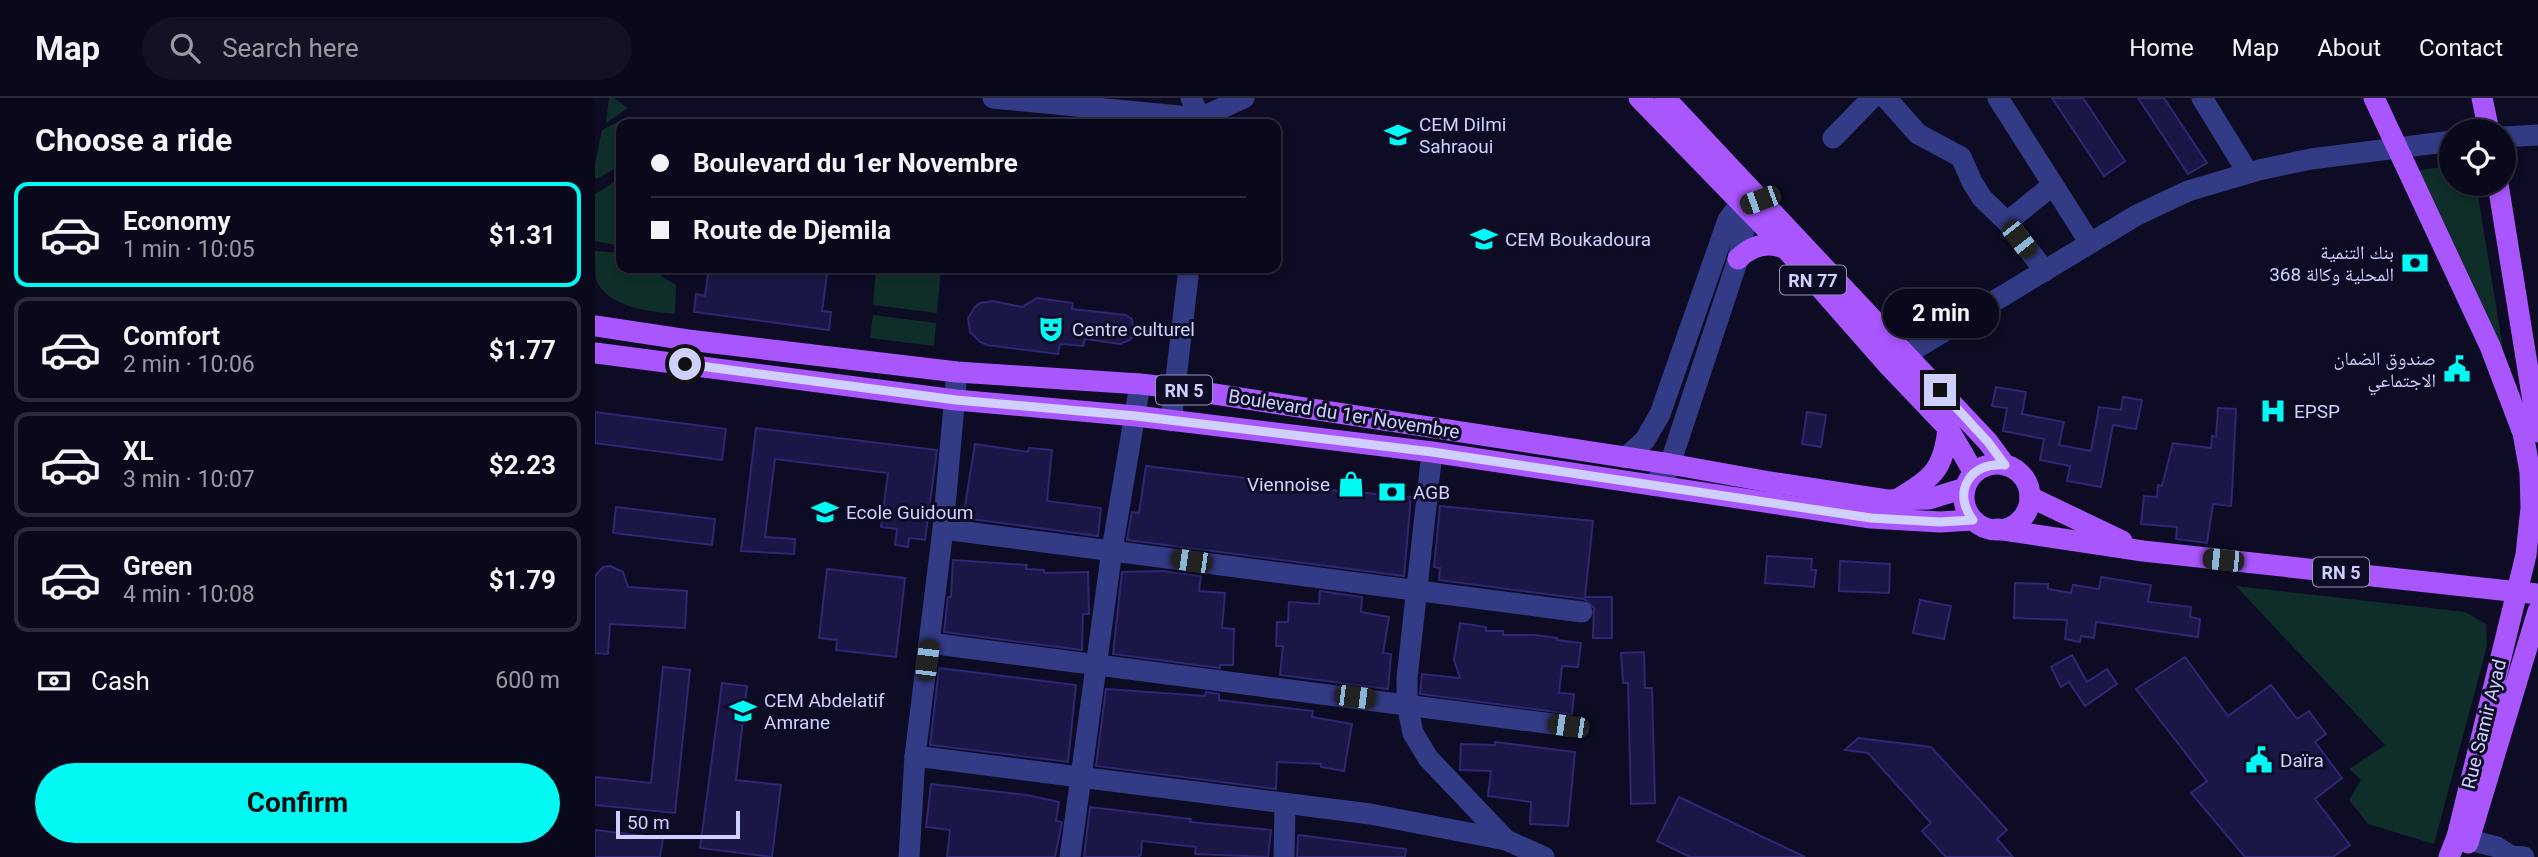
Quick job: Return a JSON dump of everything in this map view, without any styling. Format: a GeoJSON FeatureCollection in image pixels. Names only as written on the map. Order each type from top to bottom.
{"type":"FeatureCollection","features":[{"type":"Feature","properties":{"kind":"main road","name":"RN 77"},"geometry":{"type":"LineString","coordinates":[[1639,98],[1752,203],[1897,359],[1948,428],[1969,481]]}},
{"type":"Feature","properties":{"kind":"main road","name":"Rue Samir Ayad"},"geometry":{"type":"LineString","coordinates":[[2374,98],[2490,346],[2523,433],[2530,472],[2531,508],[2526,555],[2516,590],[2489,743]]}},
{"type":"Feature","properties":{"kind":"main road"},"geometry":{"type":"LineString","coordinates":[[2482,98],[2486,119]]}},
{"type":"Feature","properties":{"kind":"main road","name":"RN 77"},"geometry":{"type":"LineString","coordinates":[[1674,101],[1738,176],[1752,203],[1786,249],[1897,359],[1988,442],[2005,465]]}},
{"type":"Feature","properties":{"kind":"main road"},"geometry":{"type":"LineString","coordinates":[[2500,196],[2538,432]]}},
{"type":"Feature","properties":{"kind":"main road"},"geometry":{"type":"LineString","coordinates":[[1738,259],[1760,245],[1786,249]]}},
{"type":"Feature","properties":{"kind":"main road","name":"Boulevard du 1er Novembre"},"geometry":{"type":"LineString","coordinates":[[595,326],[688,340],[957,372],[1175,388],[1670,464],[1871,518],[1940,522],[1973,520]]}},
{"type":"Feature","properties":{"kind":"main road","name":"Boulevard du 1er Novembre"},"geometry":{"type":"LineString","coordinates":[[595,353],[956,400],[1136,416],[1432,452],[1652,485],[1897,500],[1929,499],[1969,481]]}},
{"type":"Feature","properties":{"kind":"main road"},"geometry":{"type":"LineString","coordinates":[[1897,500],[1933,475],[1945,450],[1948,428]]}},
{"type":"Feature","properties":{"kind":"main road"},"geometry":{"type":"LineString","coordinates":[[1988,465],[2005,465],[2013,468],[2025,480],[2030,497],[2025,513],[2020,520],[2005,528],[1980,525],[1973,520],[1965,505],[1969,481],[1988,465]]}},
{"type":"Feature","properties":{"kind":"main road","name":"RN 5"},"geometry":{"type":"LineString","coordinates":[[2030,497],[2143,551]]}},
{"type":"Feature","properties":{"kind":"main road","name":"RN 5"},"geometry":{"type":"LineString","coordinates":[[1997,529],[2143,551],[2538,594]]}},
{"type":"Feature","properties":{"kind":"main road","name":"Rue Samir Ayad"},"geometry":{"type":"LineString","coordinates":[[2457,851],[2489,743],[2538,611]]}},
{"type":"Feature","properties":{"kind":"street"},"geometry":{"type":"LineString","coordinates":[[993,98],[1197,113],[1244,98]]}},
{"type":"Feature","properties":{"kind":"street"},"geometry":{"type":"LineString","coordinates":[[1833,138],[1872,98]]}},
{"type":"Feature","properties":{"kind":"street"},"geometry":{"type":"LineString","coordinates":[[1886,98],[1918,134],[1961,157],[1982,198],[2007,222],[2045,271]]}},
{"type":"Feature","properties":{"kind":"street"},"geometry":{"type":"LineString","coordinates":[[1998,98],[2090,243]]}},
{"type":"Feature","properties":{"kind":"street"},"geometry":{"type":"LineString","coordinates":[[2202,98],[2248,173]]}},
{"type":"Feature","properties":{"kind":"street"},"geometry":{"type":"LineString","coordinates":[[2516,136],[2538,135]]}},
{"type":"Feature","properties":{"kind":"street"},"geometry":{"type":"LineString","coordinates":[[1897,359],[2150,208],[2188,191],[2248,173],[2311,159],[2439,143]]}},
{"type":"Feature","properties":{"kind":"street"},"geometry":{"type":"LineString","coordinates":[[2007,222],[2053,185]]}},
{"type":"Feature","properties":{"kind":"street"},"geometry":{"type":"LineString","coordinates":[[1652,485],[1667,471],[1670,464],[1738,259],[1752,203]]}},
{"type":"Feature","properties":{"kind":"street"},"geometry":{"type":"LineString","coordinates":[[1625,458],[1645,440],[1660,414],[1728,220],[1752,203]]}},
{"type":"Feature","properties":{"kind":"street"},"geometry":{"type":"LineString","coordinates":[[1171,421],[1188,273]]}},
{"type":"Feature","properties":{"kind":"street"},"geometry":{"type":"LineString","coordinates":[[909,857],[915,756],[943,529],[957,372]]}},
{"type":"Feature","properties":{"kind":"street"},"geometry":{"type":"LineString","coordinates":[[1070,857],[1095,664],[1140,384]]}},
{"type":"Feature","properties":{"kind":"street"},"geometry":{"type":"LineString","coordinates":[[1432,452],[1407,704],[1413,733],[1428,758],[1506,840]]}},
{"type":"Feature","properties":{"kind":"street"},"geometry":{"type":"LineString","coordinates":[[943,529],[1581,612]]}},
{"type":"Feature","properties":{"kind":"street"},"geometry":{"type":"LineString","coordinates":[[929,643],[1568,726]]}},
{"type":"Feature","properties":{"kind":"street"},"geometry":{"type":"LineString","coordinates":[[915,756],[1370,814],[1506,840],[1544,857]]}},
{"type":"Feature","properties":{"kind":"street"},"geometry":{"type":"LineString","coordinates":[[1284,857],[1285,804]]}},
{"type":"Feature","properties":{"kind":"street"},"geometry":{"type":"LineString","coordinates":[[2457,851],[2497,847],[2513,857]]}},
{"type":"Feature","properties":{"kind":"green space"},"geometry":{"type":"Polygon","coordinates":[[[609,98],[614,98],[628,108],[606,123],[609,98]]]}},
{"type":"Feature","properties":{"kind":"green space"},"geometry":{"type":"Polygon","coordinates":[[[616,123],[616,168],[597,179],[595,164],[602,130],[616,123]]]}},
{"type":"Feature","properties":{"kind":"green space"},"geometry":{"type":"Polygon","coordinates":[[[2439,167],[2439,196],[2478,196],[2504,355],[2417,171],[2439,167]]]}},
{"type":"Feature","properties":{"kind":"green space"},"geometry":{"type":"Polygon","coordinates":[[[616,181],[616,245],[595,241],[595,194],[616,181]]]}},
{"type":"Feature","properties":{"kind":"green space"},"geometry":{"type":"Polygon","coordinates":[[[595,251],[616,253],[616,273],[656,273],[676,285],[675,314],[619,302],[601,289],[596,279],[595,251]]]}},
{"type":"Feature","properties":{"kind":"green space"},"geometry":{"type":"Polygon","coordinates":[[[876,273],[941,273],[937,313],[873,305],[876,273]]]}},
{"type":"Feature","properties":{"kind":"green space"},"geometry":{"type":"Polygon","coordinates":[[[873,315],[936,323],[934,346],[870,338],[873,315]]]}},
{"type":"Feature","properties":{"kind":"green space"},"geometry":{"type":"Polygon","coordinates":[[[2236,586],[2465,612],[2486,624],[2487,646],[2434,844],[2368,824],[2349,800],[2361,780],[2349,769],[2385,745],[2236,586]]]}},
{"type":"Feature","properties":{"kind":"building"},"geometry":{"type":"Polygon","coordinates":[[[2052,98],[2083,98],[2125,161],[2104,176],[2052,98]]]}},
{"type":"Feature","properties":{"kind":"building"},"geometry":{"type":"Polygon","coordinates":[[[2138,98],[2164,98],[2207,163],[2188,174],[2138,98]]]}},
{"type":"Feature","properties":{"kind":"building"},"geometry":{"type":"Polygon","coordinates":[[[708,273],[827,273],[822,311],[831,312],[829,330],[694,312],[696,294],[705,296],[708,273]]]}},
{"type":"Feature","properties":{"kind":"building","name":"Centre culturel"},"geometry":{"type":"Polygon","coordinates":[[[1037,298],[1073,303],[1072,309],[1126,315],[1132,319],[1134,333],[1130,340],[1120,344],[1085,339],[1083,346],[1060,344],[1058,354],[987,345],[970,332],[968,318],[980,303],[993,301],[1022,307],[1037,298]]]}},
{"type":"Feature","properties":{"kind":"building"},"geometry":{"type":"Polygon","coordinates":[[[1996,387],[2026,392],[2022,414],[2064,422],[2059,445],[2091,451],[2099,407],[2121,410],[2123,397],[2142,400],[2136,429],[2113,425],[2101,487],[2067,481],[2070,466],[2040,460],[2044,439],[2003,431],[2007,408],[1992,406],[1996,387]]]}},
{"type":"Feature","properties":{"kind":"building"},"geometry":{"type":"Polygon","coordinates":[[[2218,408],[2236,409],[2231,506],[2213,504],[2207,543],[2176,539],[2177,527],[2141,524],[2144,496],[2157,497],[2158,485],[2162,486],[2173,443],[2211,448],[2212,436],[2216,437],[2218,408]]]}},
{"type":"Feature","properties":{"kind":"building"},"geometry":{"type":"Polygon","coordinates":[[[595,412],[726,429],[722,460],[595,443],[595,412]]]}},
{"type":"Feature","properties":{"kind":"building"},"geometry":{"type":"Polygon","coordinates":[[[1807,412],[1826,415],[1821,447],[1802,444],[1807,412]]]}},
{"type":"Feature","properties":{"kind":"building"},"geometry":{"type":"Polygon","coordinates":[[[756,428],[937,450],[925,540],[909,538],[908,547],[895,545],[897,529],[881,527],[888,473],[775,459],[765,537],[795,539],[794,554],[741,551],[756,428]]]}},
{"type":"Feature","properties":{"kind":"building"},"geometry":{"type":"Polygon","coordinates":[[[975,444],[1028,452],[1029,448],[1052,450],[1047,501],[1101,508],[1098,536],[963,518],[975,444]]]}},
{"type":"Feature","properties":{"kind":"building"},"geometry":{"type":"Polygon","coordinates":[[[1146,466],[1295,484],[1295,487],[1411,497],[1404,576],[1127,540],[1132,512],[1139,513],[1146,466]]]}},
{"type":"Feature","properties":{"kind":"building"},"geometry":{"type":"Polygon","coordinates":[[[1440,506],[1593,521],[1585,597],[1612,597],[1612,638],[1593,638],[1594,608],[1584,599],[1439,580],[1440,568],[1434,567],[1440,506]]]}},
{"type":"Feature","properties":{"kind":"building"},"geometry":{"type":"Polygon","coordinates":[[[616,507],[715,519],[712,545],[613,533],[616,507]]]}},
{"type":"Feature","properties":{"kind":"building"},"geometry":{"type":"Polygon","coordinates":[[[1767,556],[1812,559],[1811,570],[1816,570],[1814,587],[1765,583],[1767,556]]]}},
{"type":"Feature","properties":{"kind":"building"},"geometry":{"type":"Polygon","coordinates":[[[953,560],[1027,565],[1026,569],[1044,570],[1044,573],[1088,572],[1089,614],[1083,614],[1082,650],[944,632],[948,597],[951,597],[953,560]]]}},
{"type":"Feature","properties":{"kind":"building"},"geometry":{"type":"Polygon","coordinates":[[[1840,561],[1890,564],[1889,593],[1839,591],[1840,561]]]}},
{"type":"Feature","properties":{"kind":"building"},"geometry":{"type":"Polygon","coordinates":[[[610,566],[623,572],[628,587],[687,591],[685,628],[610,624],[608,654],[595,653],[595,576],[603,567],[610,566]]]}},
{"type":"Feature","properties":{"kind":"building"},"geometry":{"type":"Polygon","coordinates":[[[827,569],[905,578],[896,657],[836,650],[837,640],[819,638],[827,569]]]}},
{"type":"Feature","properties":{"kind":"building"},"geometry":{"type":"Polygon","coordinates":[[[1162,571],[1201,576],[1199,591],[1225,593],[1222,628],[1234,629],[1233,665],[1220,665],[1220,668],[1113,654],[1122,572],[1162,571]]]}},
{"type":"Feature","properties":{"kind":"building"},"geometry":{"type":"Polygon","coordinates":[[[2101,577],[2151,585],[2148,602],[2191,607],[2190,617],[2200,619],[2198,637],[2096,622],[2094,638],[2081,636],[2080,642],[2065,639],[2067,620],[2014,618],[2015,583],[2048,584],[2048,589],[2071,593],[2073,585],[2099,589],[2101,577]]]}},
{"type":"Feature","properties":{"kind":"building"},"geometry":{"type":"Polygon","coordinates":[[[1320,591],[1362,597],[1361,612],[1389,617],[1383,653],[1391,654],[1388,689],[1280,675],[1283,646],[1276,646],[1277,622],[1288,622],[1289,602],[1319,604],[1320,591]]]}},
{"type":"Feature","properties":{"kind":"building"},"geometry":{"type":"Polygon","coordinates":[[[1920,600],[1951,606],[1944,639],[1913,633],[1920,600]]]}},
{"type":"Feature","properties":{"kind":"building"},"geometry":{"type":"Polygon","coordinates":[[[1460,623],[1486,627],[1486,631],[1503,631],[1503,635],[1534,635],[1581,643],[1578,667],[1562,666],[1559,693],[1574,694],[1572,714],[1420,694],[1422,674],[1460,678],[1454,660],[1460,623]]]}},
{"type":"Feature","properties":{"kind":"building"},"geometry":{"type":"Polygon","coordinates":[[[1644,652],[1645,688],[1652,688],[1655,803],[1631,804],[1628,683],[1623,683],[1621,653],[1644,652]]]}},
{"type":"Feature","properties":{"kind":"building"},"geometry":{"type":"Polygon","coordinates":[[[2072,655],[2087,682],[2107,669],[2117,684],[2085,706],[2069,682],[2061,687],[2051,667],[2072,655]]]}},
{"type":"Feature","properties":{"kind":"building","name":"Daïra"},"geometry":{"type":"Polygon","coordinates":[[[2185,657],[2228,716],[2271,685],[2297,719],[2309,711],[2326,734],[2315,742],[2342,778],[2315,799],[2350,845],[2333,857],[2245,857],[2191,793],[2207,781],[2136,689],[2185,657]]]}},
{"type":"Feature","properties":{"kind":"building"},"geometry":{"type":"Polygon","coordinates":[[[663,667],[690,670],[675,813],[595,805],[595,777],[651,783],[663,667]]]}},
{"type":"Feature","properties":{"kind":"building"},"geometry":{"type":"Polygon","coordinates":[[[939,668],[1076,685],[1068,762],[930,745],[939,668]]]}},
{"type":"Feature","properties":{"kind":"building"},"geometry":{"type":"Polygon","coordinates":[[[722,683],[747,686],[736,780],[781,785],[772,857],[700,848],[722,683]]]}},
{"type":"Feature","properties":{"kind":"building"},"geometry":{"type":"Polygon","coordinates":[[[1106,689],[1205,696],[1206,692],[1219,694],[1219,700],[1313,711],[1312,717],[1352,724],[1344,771],[1321,767],[1321,764],[1277,762],[1276,789],[1096,766],[1106,689]]]}},
{"type":"Feature","properties":{"kind":"building"},"geometry":{"type":"Polygon","coordinates":[[[1858,738],[1931,747],[2007,830],[1997,839],[2013,857],[1946,857],[1922,831],[1931,823],[1868,753],[1845,750],[1858,738]]]}},
{"type":"Feature","properties":{"kind":"building"},"geometry":{"type":"Polygon","coordinates":[[[1495,742],[1575,752],[1568,826],[1530,824],[1531,802],[1488,796],[1491,771],[1460,770],[1461,744],[1495,745],[1495,742]]]}},
{"type":"Feature","properties":{"kind":"building"},"geometry":{"type":"Polygon","coordinates":[[[931,784],[1027,795],[1059,802],[1056,821],[1062,822],[1055,857],[947,857],[950,830],[926,827],[931,784]]]}},
{"type":"Feature","properties":{"kind":"building"},"geometry":{"type":"Polygon","coordinates":[[[1679,797],[1805,857],[1690,857],[1657,841],[1679,797]]]}},
{"type":"Feature","properties":{"kind":"building"},"geometry":{"type":"Polygon","coordinates":[[[1090,807],[1191,819],[1190,822],[1271,830],[1268,857],[1195,854],[1196,847],[1142,841],[1141,855],[1138,857],[1084,857],[1090,807]]]}},
{"type":"Feature","properties":{"kind":"building"},"geometry":{"type":"Polygon","coordinates":[[[595,830],[663,838],[660,857],[595,857],[595,830]]]}},
{"type":"Feature","properties":{"kind":"building"},"geometry":{"type":"Polygon","coordinates":[[[1299,835],[1406,849],[1405,857],[1297,857],[1299,835]]]}},
{"type":"Feature","properties":{"kind":"place","name":"CEM Dilmi Sahraoui"},"geometry":{"type":"Point","coordinates":[1398,135]}},
{"type":"Feature","properties":{"kind":"place","name":"CEM Boukadoura"},"geometry":{"type":"Point","coordinates":[1484,239]}},
{"type":"Feature","properties":{"kind":"place","name":"بنك التنمية المحلية وكالة 368"},"geometry":{"type":"Point","coordinates":[2415,263]}},
{"type":"Feature","properties":{"kind":"place","name":"Centre culturel"},"geometry":{"type":"Point","coordinates":[1051,329]}},
{"type":"Feature","properties":{"kind":"place","name":"صندوق الضمان الاجتماعي"},"geometry":{"type":"Point","coordinates":[2457,369]}},
{"type":"Feature","properties":{"kind":"place","name":"EPSP"},"geometry":{"type":"Point","coordinates":[2273,411]}},
{"type":"Feature","properties":{"kind":"place","name":"Viennoise"},"geometry":{"type":"Point","coordinates":[1351,484]}},
{"type":"Feature","properties":{"kind":"place","name":"AGB"},"geometry":{"type":"Point","coordinates":[1392,492]}},
{"type":"Feature","properties":{"kind":"place","name":"Ecole Guidoum"},"geometry":{"type":"Point","coordinates":[825,512]}},
{"type":"Feature","properties":{"kind":"place","name":"CEM Abdelatif Amrane"},"geometry":{"type":"Point","coordinates":[743,711]}},
{"type":"Feature","properties":{"kind":"place","name":"Daïra"},"geometry":{"type":"Point","coordinates":[2259,760]}},
{"type":"Feature","properties":{"kind":"route"},"geometry":{"type":"LineString","coordinates":[[685,364],[956,400],[1136,416],[1432,452],[1871,518],[1940,522],[1973,520],[1965,505],[1968,480],[1980,468],[2005,465],[1988,442],[1940,390]]}}]}
